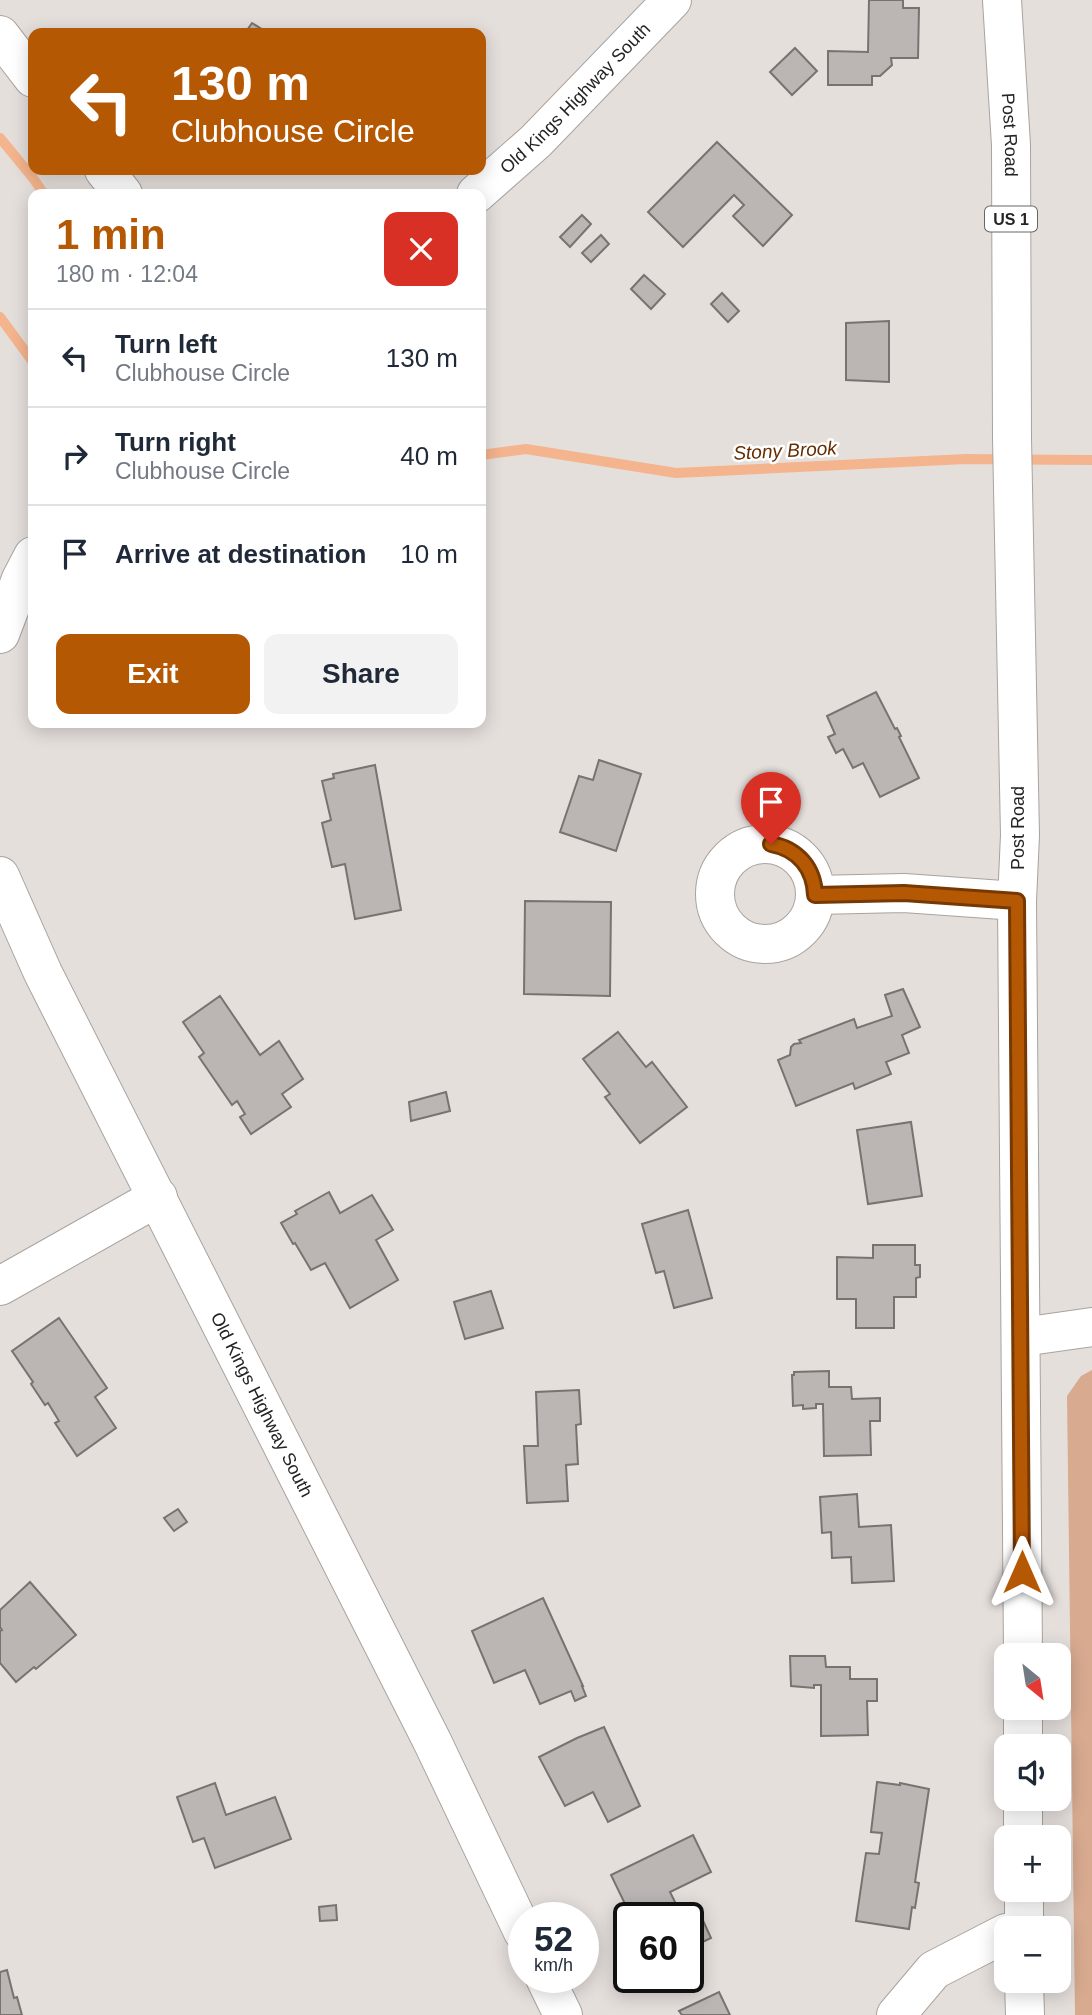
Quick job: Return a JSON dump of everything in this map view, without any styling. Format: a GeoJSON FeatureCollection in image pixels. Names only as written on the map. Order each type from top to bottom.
{"type":"FeatureCollection","features":[{"type":"Feature","properties":{"kind":"street","name":"Old Kings Highway South"},"geometry":{"type":"LineString","coordinates":[[482,189],[536,141],[672,0]]}},
{"type":"Feature","properties":{"kind":"street","name":"Post Road"},"geometry":{"type":"LineString","coordinates":[[1002,0],[1011,145],[1012,438],[1020,835],[1017,901],[1023,1643]]}},
{"type":"Feature","properties":{"kind":"street"},"geometry":{"type":"LineString","coordinates":[[0,34],[28,71]]}},
{"type":"Feature","properties":{"kind":"street"},"geometry":{"type":"LineString","coordinates":[[0,634],[20,579],[28,565]]}},
{"type":"Feature","properties":{"kind":"street","name":"Old Kings Highway South"},"geometry":{"type":"LineString","coordinates":[[0,876],[43,973],[426,1728],[509,1902]]}},
{"type":"Feature","properties":{"kind":"street"},"geometry":{"type":"LineString","coordinates":[[815,895],[904,893],[1017,901]]}},
{"type":"Feature","properties":{"kind":"street"},"geometry":{"type":"LineString","coordinates":[[0,1286],[158,1196]]}},
{"type":"Feature","properties":{"kind":"street"},"geometry":{"type":"LineString","coordinates":[[1022,1336],[1092,1327]]}},
{"type":"Feature","properties":{"kind":"street"},"geometry":{"type":"LineString","coordinates":[[896,2015],[934,1970],[994,1935]]}},
{"type":"Feature","properties":{"kind":"street"},"geometry":{"type":"LineString","coordinates":[[552,1993],[563,2015]]}},
{"type":"Feature","properties":{"kind":"street"},"geometry":{"type":"LineString","coordinates":[[1024,1993],[1025,2015]]}},
{"type":"Feature","properties":{"kind":"shaded area"},"geometry":{"type":"Polygon","coordinates":[[[1092,1370],[1092,2015],[1075,2015],[1067,1396],[1081,1376],[1092,1370]]]}},
{"type":"Feature","properties":{"kind":"building"},"geometry":{"type":"Polygon","coordinates":[[[869,0],[903,0],[903,8],[919,8],[918,58],[891,58],[892,65],[880,76],[872,76],[872,85],[828,85],[828,51],[868,52],[869,0]]]}},
{"type":"Feature","properties":{"kind":"building"},"geometry":{"type":"Polygon","coordinates":[[[795,48],[817,71],[792,95],[770,72],[795,48]]]}},
{"type":"Feature","properties":{"kind":"building"},"geometry":{"type":"Polygon","coordinates":[[[717,142],[792,215],[763,246],[733,216],[744,205],[734,195],[683,247],[648,212],[717,142]]]}},
{"type":"Feature","properties":{"kind":"building"},"geometry":{"type":"Polygon","coordinates":[[[582,215],[591,224],[570,247],[560,237],[582,215]]]}},
{"type":"Feature","properties":{"kind":"building"},"geometry":{"type":"Polygon","coordinates":[[[601,235],[609,244],[591,262],[582,253],[601,235]]]}},
{"type":"Feature","properties":{"kind":"building"},"geometry":{"type":"Polygon","coordinates":[[[644,275],[665,294],[651,309],[631,289],[644,275]]]}},
{"type":"Feature","properties":{"kind":"building"},"geometry":{"type":"Polygon","coordinates":[[[722,293],[739,311],[728,322],[711,304],[722,293]]]}},
{"type":"Feature","properties":{"kind":"building"},"geometry":{"type":"Polygon","coordinates":[[[889,321],[889,382],[846,380],[846,323],[889,321]]]}},
{"type":"Feature","properties":{"kind":"building"},"geometry":{"type":"Polygon","coordinates":[[[876,692],[901,736],[899,737],[919,778],[880,797],[863,763],[853,768],[843,749],[836,753],[828,737],[835,734],[827,716],[876,692]]]}},
{"type":"Feature","properties":{"kind":"building"},"geometry":{"type":"Polygon","coordinates":[[[599,760],[641,774],[616,851],[560,832],[579,776],[593,780],[599,760]]]}},
{"type":"Feature","properties":{"kind":"building"},"geometry":{"type":"Polygon","coordinates":[[[375,765],[401,910],[355,919],[345,864],[332,867],[322,823],[331,820],[322,781],[334,778],[333,774],[375,765]]]}},
{"type":"Feature","properties":{"kind":"building"},"geometry":{"type":"Polygon","coordinates":[[[525,901],[611,902],[610,996],[524,994],[525,901]]]}},
{"type":"Feature","properties":{"kind":"building"},"geometry":{"type":"Polygon","coordinates":[[[903,989],[920,1027],[902,1035],[909,1053],[886,1062],[891,1074],[855,1089],[853,1083],[796,1106],[778,1060],[790,1055],[791,1047],[801,1043],[799,1040],[854,1019],[857,1028],[892,1016],[885,995],[903,989]]]}},
{"type":"Feature","properties":{"kind":"building"},"geometry":{"type":"Polygon","coordinates":[[[220,996],[260,1055],[279,1041],[303,1079],[282,1094],[291,1107],[251,1134],[240,1117],[245,1114],[237,1101],[232,1105],[199,1057],[204,1053],[183,1022],[220,996]]]}},
{"type":"Feature","properties":{"kind":"building"},"geometry":{"type":"Polygon","coordinates":[[[618,1032],[646,1067],[652,1062],[687,1107],[640,1143],[605,1097],[610,1094],[583,1059],[618,1032]]]}},
{"type":"Feature","properties":{"kind":"building"},"geometry":{"type":"Polygon","coordinates":[[[446,1092],[450,1111],[411,1121],[409,1102],[446,1092]]]}},
{"type":"Feature","properties":{"kind":"building"},"geometry":{"type":"Polygon","coordinates":[[[911,1122],[922,1196],[868,1204],[857,1130],[911,1122]]]}},
{"type":"Feature","properties":{"kind":"building"},"geometry":{"type":"Polygon","coordinates":[[[329,1192],[340,1213],[372,1195],[393,1230],[376,1240],[398,1280],[350,1308],[325,1263],[311,1270],[281,1223],[297,1214],[295,1211],[329,1192]]]}},
{"type":"Feature","properties":{"kind":"building"},"geometry":{"type":"Polygon","coordinates":[[[688,1210],[712,1298],[674,1308],[664,1271],[656,1273],[642,1224],[688,1210]]]}},
{"type":"Feature","properties":{"kind":"building"},"geometry":{"type":"Polygon","coordinates":[[[873,1245],[915,1245],[915,1265],[920,1265],[920,1277],[916,1278],[916,1297],[894,1297],[894,1328],[856,1328],[856,1299],[837,1299],[837,1257],[873,1258],[873,1245]]]}},
{"type":"Feature","properties":{"kind":"building"},"geometry":{"type":"Polygon","coordinates":[[[491,1291],[503,1328],[465,1339],[454,1302],[491,1291]]]}},
{"type":"Feature","properties":{"kind":"building"},"geometry":{"type":"Polygon","coordinates":[[[59,1318],[107,1388],[95,1397],[116,1428],[77,1456],[55,1423],[59,1421],[48,1403],[45,1405],[12,1351],[59,1318]]]}},
{"type":"Feature","properties":{"kind":"building"},"geometry":{"type":"Polygon","coordinates":[[[829,1371],[829,1387],[851,1387],[852,1399],[880,1398],[880,1421],[870,1421],[871,1455],[824,1456],[823,1404],[816,1404],[816,1408],[803,1409],[803,1405],[793,1406],[794,1372],[829,1371]]]}},
{"type":"Feature","properties":{"kind":"building"},"geometry":{"type":"Polygon","coordinates":[[[579,1390],[581,1424],[576,1425],[578,1464],[566,1465],[568,1501],[527,1503],[524,1446],[538,1446],[536,1392],[579,1390]]]}},
{"type":"Feature","properties":{"kind":"building"},"geometry":{"type":"Polygon","coordinates":[[[857,1494],[859,1527],[891,1525],[894,1581],[852,1583],[851,1557],[832,1558],[831,1532],[822,1533],[820,1497],[857,1494]]]}},
{"type":"Feature","properties":{"kind":"building"},"geometry":{"type":"Polygon","coordinates":[[[178,1509],[187,1522],[174,1531],[164,1518],[178,1509]]]}},
{"type":"Feature","properties":{"kind":"building"},"geometry":{"type":"Polygon","coordinates":[[[30,1582],[76,1635],[16,1682],[0,1663],[0,1610],[30,1582]]]}},
{"type":"Feature","properties":{"kind":"building"},"geometry":{"type":"Polygon","coordinates":[[[543,1598],[583,1686],[586,1696],[575,1701],[571,1691],[540,1704],[525,1670],[494,1683],[472,1631],[543,1598]]]}},
{"type":"Feature","properties":{"kind":"building"},"geometry":{"type":"Polygon","coordinates":[[[790,1656],[825,1656],[826,1667],[850,1667],[850,1679],[877,1679],[877,1701],[867,1701],[868,1735],[821,1736],[821,1685],[814,1685],[814,1688],[791,1686],[790,1656]]]}},
{"type":"Feature","properties":{"kind":"building"},"geometry":{"type":"Polygon","coordinates":[[[604,1727],[640,1806],[608,1822],[593,1792],[565,1806],[539,1757],[604,1727]]]}},
{"type":"Feature","properties":{"kind":"building"},"geometry":{"type":"Polygon","coordinates":[[[877,1782],[929,1789],[915,1882],[919,1883],[909,1929],[856,1921],[866,1853],[879,1854],[882,1833],[871,1832],[877,1782]]]}},
{"type":"Feature","properties":{"kind":"building"},"geometry":{"type":"Polygon","coordinates":[[[215,1783],[226,1815],[275,1797],[291,1839],[215,1868],[204,1838],[193,1842],[177,1797],[215,1783]]]}},
{"type":"Feature","properties":{"kind":"building"},"geometry":{"type":"Polygon","coordinates":[[[693,1835],[711,1872],[670,1892],[675,1902],[624,1902],[611,1875],[693,1835]]]}},
{"type":"Feature","properties":{"kind":"building"},"geometry":{"type":"Polygon","coordinates":[[[336,1905],[337,1920],[320,1921],[319,1907],[336,1905]]]}},
{"type":"Feature","properties":{"kind":"building"},"geometry":{"type":"Polygon","coordinates":[[[704,1923],[711,1938],[704,1941],[704,1923]]]}},
{"type":"Feature","properties":{"kind":"building"},"geometry":{"type":"Polygon","coordinates":[[[7,1970],[14,1998],[17,1997],[22,2015],[0,2015],[0,1972],[7,1970]]]}},
{"type":"Feature","properties":{"kind":"building"},"geometry":{"type":"Polygon","coordinates":[[[719,1992],[730,2015],[682,2015],[679,2011],[719,1992]]]}},
{"type":"Feature","properties":{"kind":"waterway"},"geometry":{"type":"LineString","coordinates":[[0,138],[28,172]]}},
{"type":"Feature","properties":{"kind":"waterway"},"geometry":{"type":"LineString","coordinates":[[31,175],[41,189]]}},
{"type":"Feature","properties":{"kind":"waterway","name":"Stony Brook"},"geometry":{"type":"LineString","coordinates":[[0,317],[28,355]]}},
{"type":"Feature","properties":{"kind":"waterway","name":"Stony Brook"},"geometry":{"type":"LineString","coordinates":[[486,454],[526,449],[676,473],[966,459],[1092,460]]}},
{"type":"Feature","properties":{"kind":"route"},"geometry":{"type":"LineString","coordinates":[[771,844],[789,850],[803,861],[812,877],[815,895],[904,893],[1017,901],[1022,1572]]}}]}
